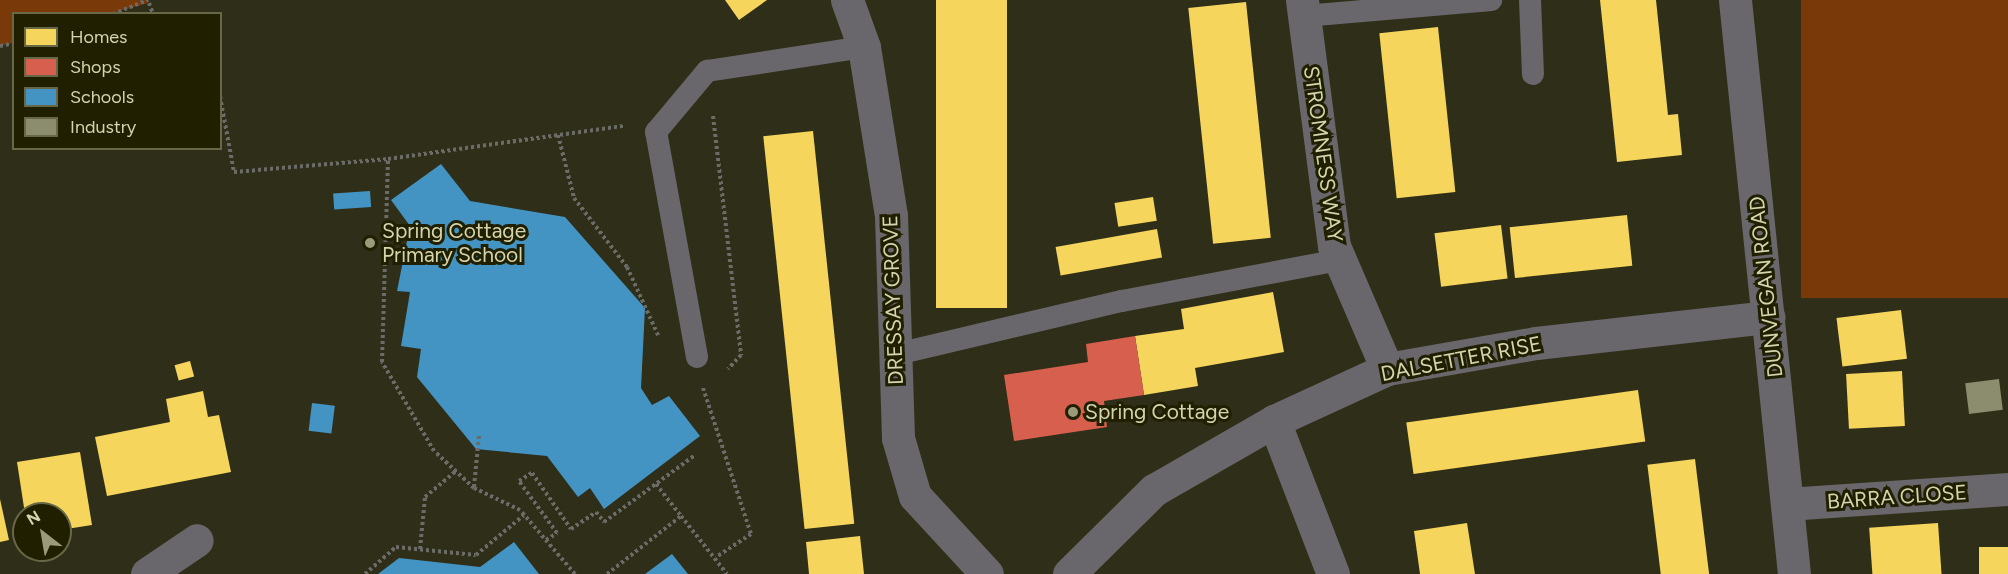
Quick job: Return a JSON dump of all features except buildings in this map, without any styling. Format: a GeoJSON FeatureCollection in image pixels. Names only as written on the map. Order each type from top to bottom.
{"type":"FeatureCollection","features":[{"type":"Feature","properties":{"kind":"street","name":"DRESSAY GROVE"},"geometry":{"type":"LineString","coordinates":[[847,0],[864,47],[891,215],[898,438],[915,496],[987,574]]}},
{"type":"Feature","properties":{"kind":"street","name":"DUNVEGAN ROAD"},"geometry":{"type":"LineString","coordinates":[[1735,0],[1794,574]]}},
{"type":"Feature","properties":{"kind":"street","name":"STROMNESS WAY"},"geometry":{"type":"LineString","coordinates":[[1303,8],[1340,260],[1387,369]]}},
{"type":"Feature","properties":{"kind":"street","name":"DALSETTER RISE"},"geometry":{"type":"LineString","coordinates":[[1069,574],[1154,490],[1274,421],[1387,369],[1536,343],[1769,317]]}},
{"type":"Feature","properties":{"kind":"street"},"geometry":{"type":"LineString","coordinates":[[1274,421],[1333,574]]}},
{"type":"Feature","properties":{"kind":"street","name":"BARRA CLOSE"},"geometry":{"type":"LineString","coordinates":[[1787,504],[2008,489]]}},
{"type":"Feature","properties":{"kind":"street"},"geometry":{"type":"LineString","coordinates":[[147,574],[197,540]]}},
{"type":"Feature","properties":{"kind":"lane"},"geometry":{"type":"LineString","coordinates":[[1303,8],[1491,0]]}},
{"type":"Feature","properties":{"kind":"lane"},"geometry":{"type":"LineString","coordinates":[[1530,0],[1533,74]]}},
{"type":"Feature","properties":{"kind":"lane"},"geometry":{"type":"LineString","coordinates":[[697,357],[656,132],[707,71],[864,47]]}},
{"type":"Feature","properties":{"kind":"lane"},"geometry":{"type":"LineString","coordinates":[[897,354],[1122,301],[1340,260]]}},
{"type":"Feature","properties":{"kind":"path"},"geometry":{"type":"LineString","coordinates":[[119,12],[148,2]]}},
{"type":"Feature","properties":{"kind":"path"},"geometry":{"type":"LineString","coordinates":[[222,107],[234,172],[388,159],[665,120]]}},
{"type":"Feature","properties":{"kind":"path"},"geometry":{"type":"LineString","coordinates":[[712,108],[741,355],[722,378]]}},
{"type":"Feature","properties":{"kind":"path"},"geometry":{"type":"LineString","coordinates":[[388,159],[382,362],[434,452],[474,488],[524,515],[575,574]]}},
{"type":"Feature","properties":{"kind":"path"},"geometry":{"type":"LineString","coordinates":[[709,393],[715,385]]}},
{"type":"Feature","properties":{"kind":"path"},"geometry":{"type":"LineString","coordinates":[[474,488],[479,435]]}},
{"type":"Feature","properties":{"kind":"path"},"geometry":{"type":"LineString","coordinates":[[546,540],[557,533],[519,481],[532,473],[571,529],[596,513],[604,522],[694,456]]}},
{"type":"Feature","properties":{"kind":"path"},"geometry":{"type":"LineString","coordinates":[[420,549],[425,497],[456,471]]}},
{"type":"Feature","properties":{"kind":"path"},"geometry":{"type":"LineString","coordinates":[[656,484],[727,574]]}},
{"type":"Feature","properties":{"kind":"path"},"geometry":{"type":"LineString","coordinates":[[365,574],[396,547],[476,555],[524,515]]}},
{"type":"Feature","properties":{"kind":"path"},"geometry":{"type":"LineString","coordinates":[[607,574],[681,516]]}},
{"type":"Feature","properties":{"kind":"shaded area"},"geometry":{"type":"Polygon","coordinates":[[[0,0],[148,0],[148,3],[116,12],[12,12],[12,43],[0,46],[0,0]]]}},
{"type":"Feature","properties":{"kind":"shaded area"},"geometry":{"type":"Polygon","coordinates":[[[1801,0],[2008,0],[2008,298],[1801,298],[1801,0]]]}},
{"type":"Feature","properties":{"kind":"place","name":"Spring Cottage Primary School"},"geometry":{"type":"Point","coordinates":[370,243]}},
{"type":"Feature","properties":{"kind":"place","name":"Spring Cottage"},"geometry":{"type":"Point","coordinates":[1073,412]}}]}
